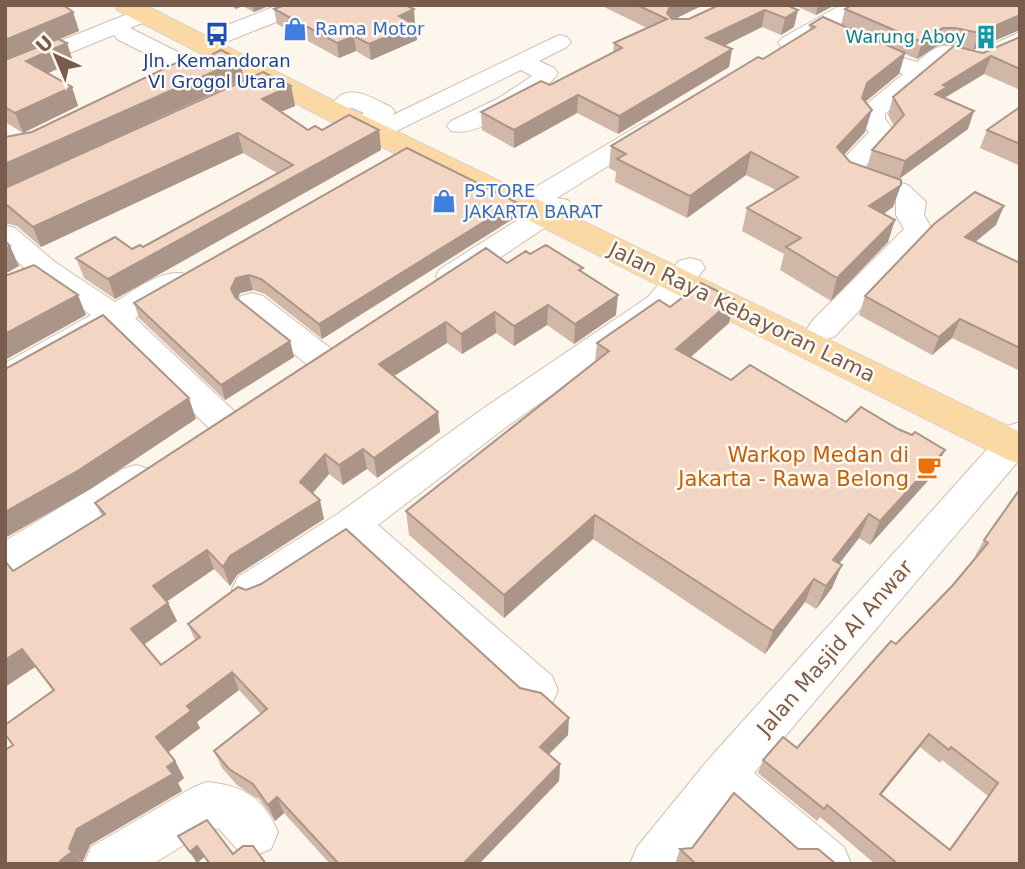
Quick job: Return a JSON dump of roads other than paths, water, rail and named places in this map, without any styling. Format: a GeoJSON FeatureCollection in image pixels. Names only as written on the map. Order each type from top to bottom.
{"type":"FeatureCollection","features":[{"type":"Feature","properties":{"kind":"main road","name":"Jalan Raya Kebayoran Lama"},"geometry":{"type":"LineString","coordinates":[[141,16],[218,37],[276,75]]}},
{"type":"Feature","properties":{"kind":"main road","name":"Jalan Raya Kebayoran Lama"},"geometry":{"type":"LineString","coordinates":[[141,16],[276,75],[684,274],[799,325],[873,366],[1018,439]]}},
{"type":"Feature","properties":{"kind":"main road","name":"Jalan Raya Kebayoran Lama"},"geometry":{"type":"LineString","coordinates":[[799,325],[873,366]]}},
{"type":"Feature","properties":{"kind":"street"},"geometry":{"type":"LineString","coordinates":[[218,37],[298,5]]}},
{"type":"Feature","properties":{"kind":"street"},"geometry":{"type":"LineString","coordinates":[[769,56],[857,5]]}},
{"type":"Feature","properties":{"kind":"street"},"geometry":{"type":"LineString","coordinates":[[68,59],[141,16]]}},
{"type":"Feature","properties":{"kind":"street"},"geometry":{"type":"LineString","coordinates":[[5,72],[141,16]]}},
{"type":"Feature","properties":{"kind":"street"},"geometry":{"type":"LineString","coordinates":[[141,16],[188,66],[164,78]]}},
{"type":"Feature","properties":{"kind":"street"},"geometry":{"type":"LineString","coordinates":[[793,16],[840,38]]}},
{"type":"Feature","properties":{"kind":"street"},"geometry":{"type":"LineString","coordinates":[[799,325],[914,237],[918,229],[910,215],[912,202],[908,196],[880,183],[855,178],[848,173],[847,169],[883,133],[872,120],[872,112],[941,52],[976,61],[1020,39]]}},
{"type":"Feature","properties":{"kind":"street"},"geometry":{"type":"LineString","coordinates":[[374,168],[377,125],[559,42]]}},
{"type":"Feature","properties":{"kind":"street"},"geometry":{"type":"LineString","coordinates":[[876,54],[920,72]]}},
{"type":"Feature","properties":{"kind":"street"},"geometry":{"type":"LineString","coordinates":[[460,126],[534,88],[543,80],[546,73],[521,61]]}},
{"type":"Feature","properties":{"kind":"street"},"geometry":{"type":"LineString","coordinates":[[5,86],[36,73]]}},
{"type":"Feature","properties":{"kind":"street"},"geometry":{"type":"LineString","coordinates":[[236,94],[276,75]]}},
{"type":"Feature","properties":{"kind":"street"},"geometry":{"type":"LineString","coordinates":[[426,292],[542,206],[675,113]]}},
{"type":"Feature","properties":{"kind":"street"},"geometry":{"type":"LineString","coordinates":[[5,234],[44,269],[114,316],[223,421]]}},
{"type":"Feature","properties":{"kind":"street"},"geometry":{"type":"LineString","coordinates":[[5,378],[197,268]]}},
{"type":"Feature","properties":{"kind":"street"},"geometry":{"type":"LineString","coordinates":[[15,284],[44,269]]}},
{"type":"Feature","properties":{"kind":"street"},"geometry":{"type":"LineString","coordinates":[[252,589],[352,524],[494,419],[659,304],[684,274]]}},
{"type":"Feature","properties":{"kind":"street"},"geometry":{"type":"LineString","coordinates":[[252,303],[334,351],[289,379]]}},
{"type":"Feature","properties":{"kind":"street","name":"Jalan Masjid Al Anwar"},"geometry":{"type":"LineString","coordinates":[[654,864],[723,776],[1018,439]]}},
{"type":"Feature","properties":{"kind":"street"},"geometry":{"type":"LineString","coordinates":[[5,561],[158,465]]}},
{"type":"Feature","properties":{"kind":"street"},"geometry":{"type":"LineString","coordinates":[[352,524],[537,690]]}},
{"type":"Feature","properties":{"kind":"street"},"geometry":{"type":"LineString","coordinates":[[723,776],[827,864]]}},
{"type":"Feature","properties":{"kind":"street"},"geometry":{"type":"LineString","coordinates":[[108,864],[206,805],[230,807],[254,832]]}},
{"type":"Feature","properties":{"kind":"place","name":"Rama Motor"},"geometry":{"type":"Point","coordinates":[295,29]}},
{"type":"Feature","properties":{"kind":"place","name":"Jln. Kemandoran VI Grogol Utara"},"geometry":{"type":"Point","coordinates":[217,34]}},
{"type":"Feature","properties":{"kind":"place","name":"Warung Aboy"},"geometry":{"type":"Point","coordinates":[986,37]}},
{"type":"Feature","properties":{"kind":"place","name":"PSTORE JAKARTA BARAT"},"geometry":{"type":"Point","coordinates":[444,201]}},
{"type":"Feature","properties":{"kind":"place","name":"Warkop Medan di Jakarta - Rawa Belong"},"geometry":{"type":"Point","coordinates":[929,467]}}]}
